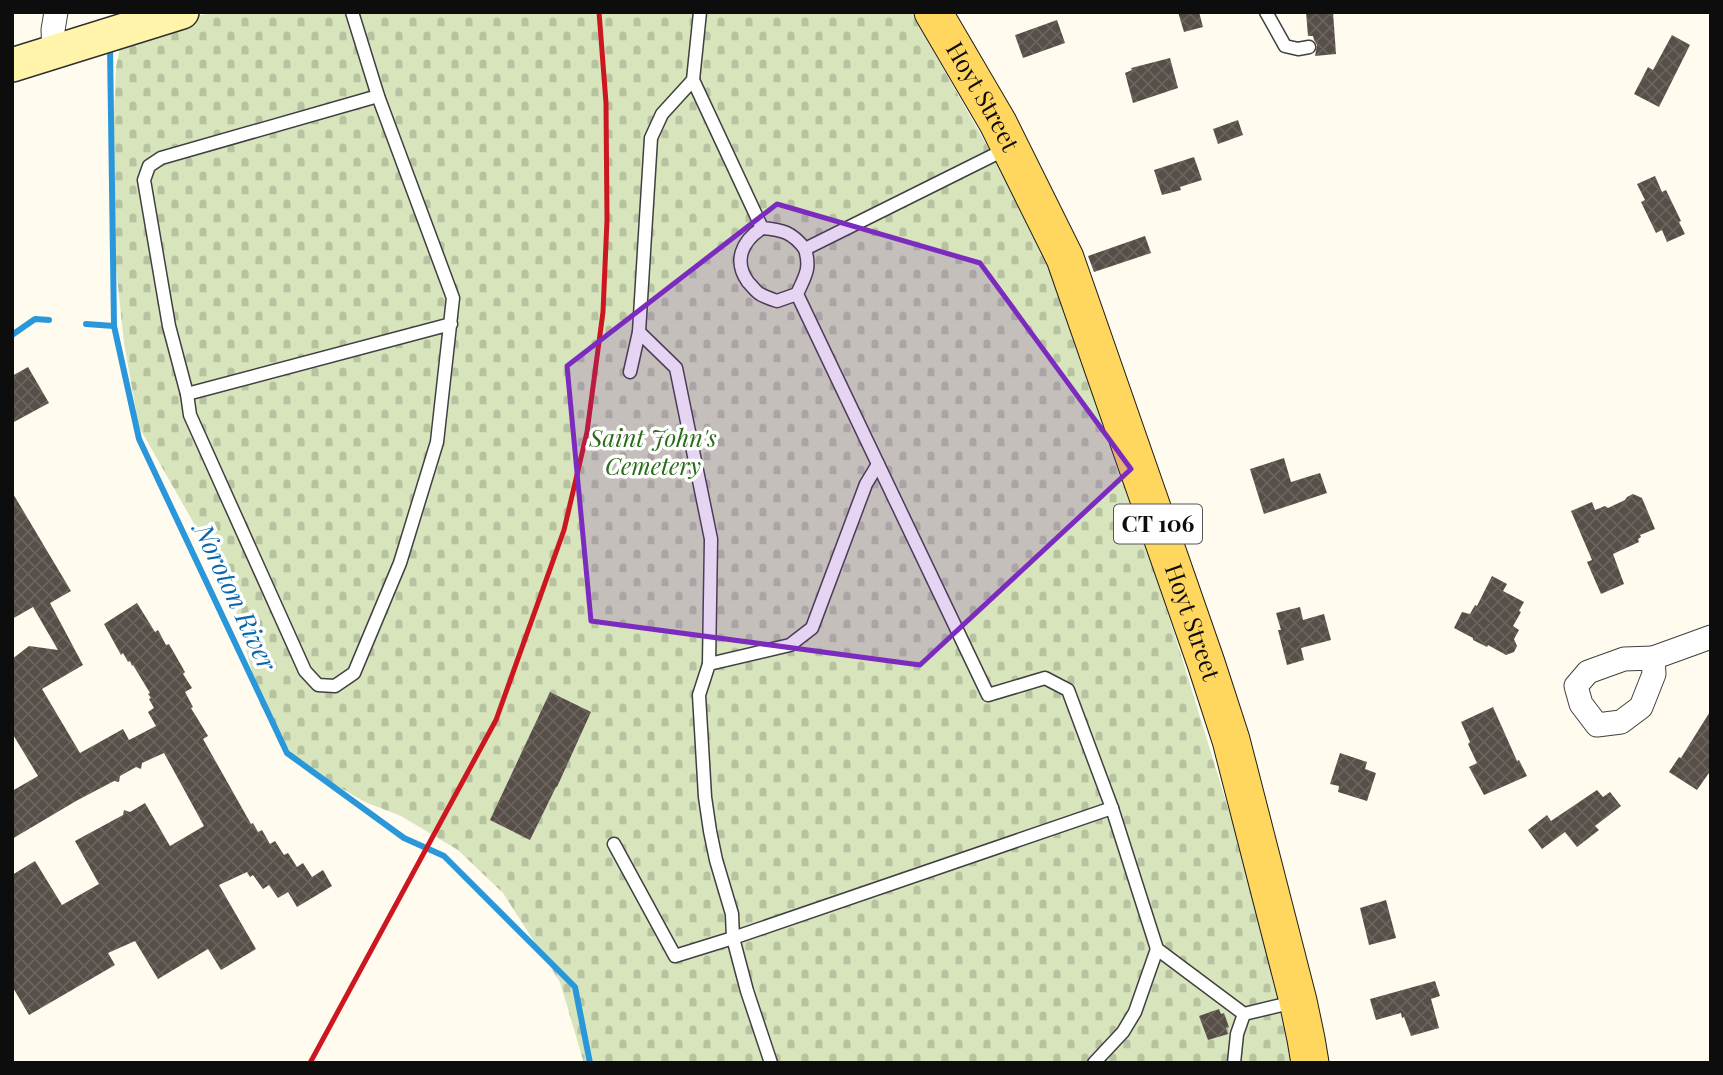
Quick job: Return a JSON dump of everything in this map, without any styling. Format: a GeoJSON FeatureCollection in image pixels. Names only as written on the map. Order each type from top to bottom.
{"type":"FeatureCollection","features":[{"type":"Feature","properties":{"kind":"main road","name":"Hoyt Street"},"geometry":{"type":"LineString","coordinates":[[933,12],[980,91],[1065,258],[1231,740],[1297,1001],[1310,1063]]}},
{"type":"Feature","properties":{"kind":"street"},"geometry":{"type":"LineString","coordinates":[[54,52],[56,12]]}},
{"type":"Feature","properties":{"kind":"street"},"geometry":{"type":"LineString","coordinates":[[12,65],[182,12]]}},
{"type":"Feature","properties":{"kind":"street"},"geometry":{"type":"LineString","coordinates":[[1653,658],[1711,637]]}},
{"type":"Feature","properties":{"kind":"lane"},"geometry":{"type":"LineString","coordinates":[[352,12],[378,96],[453,298],[437,442],[400,563],[354,673],[335,687],[318,685],[305,671],[190,415],[169,326],[145,180],[149,166],[161,158],[378,96]]}},
{"type":"Feature","properties":{"kind":"lane"},"geometry":{"type":"LineString","coordinates":[[700,12],[693,80],[762,228]]}},
{"type":"Feature","properties":{"kind":"lane"},"geometry":{"type":"LineString","coordinates":[[1266,12],[1285,46],[1298,49],[1310,47]]}},
{"type":"Feature","properties":{"kind":"lane"},"geometry":{"type":"LineString","coordinates":[[630,372],[639,332],[651,138],[662,114],[693,80]]}},
{"type":"Feature","properties":{"kind":"lane"},"geometry":{"type":"LineString","coordinates":[[805,249],[1010,147]]}},
{"type":"Feature","properties":{"kind":"lane"},"geometry":{"type":"LineString","coordinates":[[762,228],[781,230],[798,239],[805,249],[809,263],[797,294],[776,301],[759,294],[746,279],[739,263],[750,236],[762,228]]}},
{"type":"Feature","properties":{"kind":"lane"},"geometry":{"type":"LineString","coordinates":[[797,294],[988,695],[1045,678],[1068,690],[1112,808],[1157,949],[1244,1014]]}},
{"type":"Feature","properties":{"kind":"lane"},"geometry":{"type":"LineString","coordinates":[[187,394],[451,324]]}},
{"type":"Feature","properties":{"kind":"lane"},"geometry":{"type":"LineString","coordinates":[[639,332],[676,368],[711,539],[709,664],[699,695],[705,797],[716,860],[732,914],[733,938],[771,1063]]}},
{"type":"Feature","properties":{"kind":"lane"},"geometry":{"type":"LineString","coordinates":[[709,664],[790,645],[812,628],[866,484],[877,464]]}},
{"type":"Feature","properties":{"kind":"lane"},"geometry":{"type":"LineString","coordinates":[[614,844],[676,956],[1112,808]]}},
{"type":"Feature","properties":{"kind":"lane"},"geometry":{"type":"LineString","coordinates":[[1094,1063],[1123,1032],[1135,1012],[1157,949]]}},
{"type":"Feature","properties":{"kind":"lane"},"geometry":{"type":"LineString","coordinates":[[1244,1014],[1297,1001]]}},
{"type":"Feature","properties":{"kind":"lane"},"geometry":{"type":"LineString","coordinates":[[1234,1063],[1237,1034],[1244,1014]]}},
{"type":"Feature","properties":{"kind":"highlighted area"},"geometry":{"type":"Polygon","coordinates":[[[777,204],[980,263],[1131,469],[920,665],[591,621],[567,366],[777,204]]]}},
{"type":"Feature","properties":{"kind":"green space","name":"Saint John's Cemetery"},"geometry":{"type":"Polygon","coordinates":[[[213,12],[911,12],[1056,267],[1181,655],[1235,831],[1301,1063],[584,1063],[560,982],[503,893],[458,850],[401,816],[365,802],[298,763],[261,706],[229,585],[139,427],[124,343],[110,210],[116,67],[122,37],[213,12]]]}},
{"type":"Feature","properties":{"kind":"building"},"geometry":{"type":"Polygon","coordinates":[[[1178,12],[1199,12],[1203,27],[1184,32],[1178,12]]]}},
{"type":"Feature","properties":{"kind":"building"},"geometry":{"type":"Polygon","coordinates":[[[1306,12],[1333,12],[1336,54],[1315,56],[1317,45],[1313,36],[1308,36],[1306,12]]]}},
{"type":"Feature","properties":{"kind":"building"},"geometry":{"type":"Polygon","coordinates":[[[1057,20],[1065,43],[1023,58],[1015,35],[1057,20]]]}},
{"type":"Feature","properties":{"kind":"building"},"geometry":{"type":"Polygon","coordinates":[[[1672,35],[1690,45],[1659,107],[1634,94],[1648,67],[1653,70],[1672,35]]]}},
{"type":"Feature","properties":{"kind":"building"},"geometry":{"type":"Polygon","coordinates":[[[1170,58],[1178,88],[1133,103],[1125,73],[1132,70],[1131,68],[1170,58]]]}},
{"type":"Feature","properties":{"kind":"building"},"geometry":{"type":"Polygon","coordinates":[[[1238,120],[1243,135],[1218,144],[1213,129],[1238,120]]]}},
{"type":"Feature","properties":{"kind":"building"},"geometry":{"type":"Polygon","coordinates":[[[1194,157],[1202,180],[1162,195],[1154,170],[1194,157]]]}},
{"type":"Feature","properties":{"kind":"building"},"geometry":{"type":"Polygon","coordinates":[[[1655,176],[1662,192],[1666,190],[1685,234],[1667,242],[1662,230],[1656,233],[1641,202],[1645,200],[1637,184],[1655,176]]]}},
{"type":"Feature","properties":{"kind":"building"},"geometry":{"type":"Polygon","coordinates":[[[1145,236],[1151,253],[1094,272],[1088,256],[1145,236]]]}},
{"type":"Feature","properties":{"kind":"building"},"geometry":{"type":"Polygon","coordinates":[[[28,367],[49,403],[12,423],[12,376],[28,367]]]}},
{"type":"Feature","properties":{"kind":"building"},"geometry":{"type":"Polygon","coordinates":[[[1284,458],[1291,482],[1320,473],[1327,493],[1264,514],[1250,469],[1284,458]]]}},
{"type":"Feature","properties":{"kind":"building"},"geometry":{"type":"Polygon","coordinates":[[[12,492],[71,591],[50,603],[83,665],[42,689],[80,753],[123,729],[129,740],[156,726],[148,712],[154,708],[149,699],[150,693],[130,661],[128,662],[123,653],[121,655],[104,624],[137,603],[155,632],[158,630],[166,645],[169,644],[185,672],[183,674],[192,688],[185,692],[208,736],[203,739],[251,824],[253,823],[258,832],[262,830],[270,844],[275,841],[284,855],[288,853],[297,867],[303,863],[312,877],[323,870],[332,886],[297,907],[288,892],[278,898],[269,885],[263,889],[253,875],[250,877],[247,872],[219,885],[256,949],[221,970],[208,949],[158,979],[135,941],[108,953],[115,965],[29,1015],[12,986],[12,875],[35,861],[62,905],[99,884],[75,841],[123,815],[124,810],[130,812],[145,803],[170,846],[204,826],[164,753],[142,763],[141,769],[136,767],[120,776],[119,782],[114,781],[76,801],[12,839],[12,791],[38,776],[12,733],[12,659],[29,646],[58,650],[33,607],[12,619],[12,492]]]}},
{"type":"Feature","properties":{"kind":"building"},"geometry":{"type":"Polygon","coordinates":[[[1633,494],[1642,498],[1655,529],[1640,535],[1639,542],[1613,554],[1624,584],[1601,594],[1587,562],[1592,560],[1571,511],[1592,502],[1595,510],[1605,506],[1608,508],[1633,494]]]}},
{"type":"Feature","properties":{"kind":"building"},"geometry":{"type":"Polygon","coordinates":[[[1492,576],[1507,584],[1503,591],[1524,602],[1513,626],[1519,630],[1514,639],[1517,646],[1514,652],[1506,655],[1454,628],[1462,612],[1470,614],[1475,605],[1477,606],[1492,576]]]}},
{"type":"Feature","properties":{"kind":"building"},"geometry":{"type":"Polygon","coordinates":[[[1300,607],[1303,620],[1324,614],[1331,640],[1301,648],[1304,660],[1287,665],[1276,613],[1300,607]]]}},
{"type":"Feature","properties":{"kind":"building"},"geometry":{"type":"Polygon","coordinates":[[[550,692],[591,712],[530,840],[490,820],[550,692]]]}},
{"type":"Feature","properties":{"kind":"building"},"geometry":{"type":"Polygon","coordinates":[[[1493,707],[1517,761],[1519,760],[1527,776],[1484,795],[1469,767],[1477,763],[1461,722],[1493,707]]]}},
{"type":"Feature","properties":{"kind":"building"},"geometry":{"type":"Polygon","coordinates":[[[1711,710],[1711,770],[1697,790],[1669,772],[1711,710]]]}},
{"type":"Feature","properties":{"kind":"building"},"geometry":{"type":"Polygon","coordinates":[[[1340,753],[1367,762],[1365,769],[1376,773],[1367,801],[1338,792],[1339,786],[1330,784],[1340,753]]]}},
{"type":"Feature","properties":{"kind":"building"},"geometry":{"type":"Polygon","coordinates":[[[1597,790],[1603,797],[1610,792],[1621,806],[1595,826],[1599,830],[1577,847],[1565,832],[1542,849],[1528,830],[1547,815],[1551,821],[1597,790]]]}},
{"type":"Feature","properties":{"kind":"building"},"geometry":{"type":"Polygon","coordinates":[[[1386,900],[1396,938],[1369,945],[1360,908],[1386,900]]]}},
{"type":"Feature","properties":{"kind":"building"},"geometry":{"type":"Polygon","coordinates":[[[1435,981],[1440,996],[1431,999],[1439,1028],[1411,1036],[1401,1013],[1376,1020],[1370,999],[1435,981]]]}},
{"type":"Feature","properties":{"kind":"building"},"geometry":{"type":"Polygon","coordinates":[[[1219,1009],[1221,1014],[1224,1013],[1229,1027],[1226,1028],[1228,1034],[1208,1040],[1199,1016],[1219,1009]]]}},
{"type":"Feature","properties":{"kind":"waterway","name":"Noroton River"},"geometry":{"type":"LineString","coordinates":[[110,46],[114,326],[139,439],[287,753],[404,838],[444,856],[575,987],[590,1063]]}},
{"type":"Feature","properties":{"kind":"waterway"},"geometry":{"type":"LineString","coordinates":[[12,335],[35,319],[49,320]]}},
{"type":"Feature","properties":{"kind":"waterway"},"geometry":{"type":"LineString","coordinates":[[86,324],[114,326]]}},
{"type":"Feature","properties":{"kind":"railway"},"geometry":{"type":"LineString","coordinates":[[310,1063],[496,720],[564,530],[587,432],[603,312],[607,220],[606,103],[599,12]]}}]}
